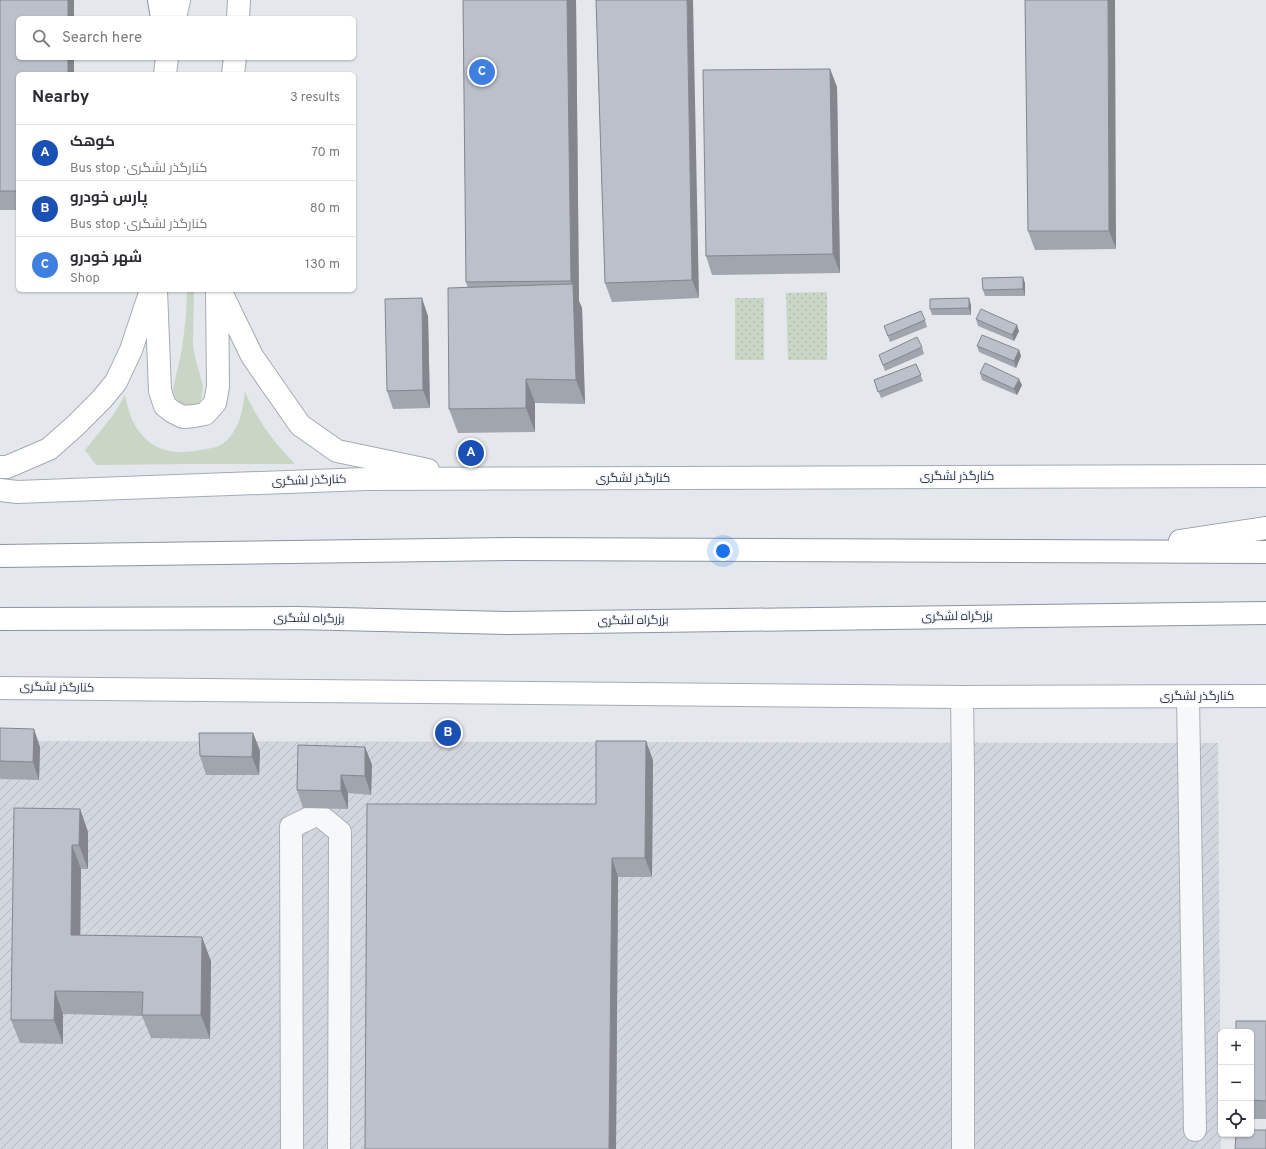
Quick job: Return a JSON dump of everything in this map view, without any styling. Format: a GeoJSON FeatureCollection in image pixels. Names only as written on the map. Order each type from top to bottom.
{"type":"FeatureCollection","features":[{"type":"Feature","properties":{"kind":"main road"},"geometry":{"type":"LineString","coordinates":[[159,0],[162,16]]}},
{"type":"Feature","properties":{"kind":"main road"},"geometry":{"type":"LineString","coordinates":[[175,16],[179,0]]}},
{"type":"Feature","properties":{"kind":"main road"},"geometry":{"type":"LineString","coordinates":[[238,16],[239,0]]}},
{"type":"Feature","properties":{"kind":"main road"},"geometry":{"type":"LineString","coordinates":[[165,72],[167,60]]}},
{"type":"Feature","properties":{"kind":"main road"},"geometry":{"type":"LineString","coordinates":[[234,72],[235,60]]}},
{"type":"Feature","properties":{"kind":"main road"},"geometry":{"type":"LineString","coordinates":[[0,467],[7,467],[49,449],[102,399],[116,382],[131,350],[150,292]]}},
{"type":"Feature","properties":{"kind":"main road"},"geometry":{"type":"LineString","coordinates":[[156,292],[160,391],[166,406],[173,412],[183,417],[205,414],[215,403],[218,387],[217,292]]}},
{"type":"Feature","properties":{"kind":"main road"},"geometry":{"type":"LineString","coordinates":[[221,292],[252,356],[300,425],[337,451],[478,479]]}},
{"type":"Feature","properties":{"kind":"main road","name":"کنارگذر لشگری"},"geometry":{"type":"LineString","coordinates":[[0,490],[17,492],[366,479],[1266,476]]}},
{"type":"Feature","properties":{"kind":"main road"},"geometry":{"type":"LineString","coordinates":[[1111,552],[1266,528]]}},
{"type":"Feature","properties":{"kind":"main road"},"geometry":{"type":"LineString","coordinates":[[0,556],[512,549],[1266,552]]}},
{"type":"Feature","properties":{"kind":"main road","name":"بزرگراه لشگری"},"geometry":{"type":"LineString","coordinates":[[0,619],[296,618],[507,623],[1266,613]]}},
{"type":"Feature","properties":{"kind":"main road","name":"کنارگذر لشگری"},"geometry":{"type":"LineString","coordinates":[[0,688],[962,697],[1266,696]]}},
{"type":"Feature","properties":{"kind":"lane"},"geometry":{"type":"LineString","coordinates":[[962,697],[963,1149]]}},
{"type":"Feature","properties":{"kind":"lane"},"geometry":{"type":"LineString","coordinates":[[1188,697],[1195,1130]]}},
{"type":"Feature","properties":{"kind":"lane"},"geometry":{"type":"LineString","coordinates":[[292,1149],[291,827],[318,814],[340,832],[339,1149]]}},
{"type":"Feature","properties":{"kind":"shaded area"},"geometry":{"type":"Polygon","coordinates":[[[0,741],[1218,743],[1220,1029],[1218,1029],[1218,1137],[1221,1137],[1221,1149],[0,1149],[0,741]]]}},
{"type":"Feature","properties":{"kind":"green space"},"geometry":{"type":"Polygon","coordinates":[[[187,292],[194,292],[193,344],[203,386],[200,402],[190,406],[179,403],[175,398],[173,389],[182,349],[187,292]]]}},
{"type":"Feature","properties":{"kind":"green space"},"geometry":{"type":"Polygon","coordinates":[[[827,292],[827,360],[788,360],[786,293],[827,292]]]}},
{"type":"Feature","properties":{"kind":"green space"},"geometry":{"type":"Polygon","coordinates":[[[735,298],[764,298],[764,360],[735,360],[735,298]]]}},
{"type":"Feature","properties":{"kind":"green space"},"geometry":{"type":"Polygon","coordinates":[[[245,391],[254,411],[266,430],[295,464],[96,465],[85,450],[114,414],[125,395],[133,422],[139,432],[157,447],[172,452],[189,452],[214,448],[225,442],[234,431],[242,412],[245,391]]]}},
{"type":"Feature","properties":{"kind":"building"},"geometry":{"type":"Polygon","coordinates":[[[0,0],[68,0],[68,16],[16,16],[16,60],[68,60],[68,72],[16,72],[16,191],[0,191],[0,0]]]}},
{"type":"Feature","properties":{"kind":"building"},"geometry":{"type":"Polygon","coordinates":[[[463,0],[567,0],[571,281],[466,282],[463,0]]]}},
{"type":"Feature","properties":{"kind":"building"},"geometry":{"type":"Polygon","coordinates":[[[596,0],[687,0],[692,280],[605,283],[596,0]]]}},
{"type":"Feature","properties":{"kind":"building"},"geometry":{"type":"Polygon","coordinates":[[[1025,0],[1108,0],[1109,231],[1028,231],[1025,0]]]}},
{"type":"Feature","properties":{"kind":"building"},"geometry":{"type":"Polygon","coordinates":[[[830,69],[833,254],[706,256],[703,70],[830,69]]]}},
{"type":"Feature","properties":{"kind":"building"},"geometry":{"type":"Polygon","coordinates":[[[1023,277],[1023,289],[983,290],[982,278],[1023,277]]]}},
{"type":"Feature","properties":{"kind":"building"},"geometry":{"type":"Polygon","coordinates":[[[573,284],[576,380],[526,379],[526,408],[449,409],[448,288],[573,284]]]}},
{"type":"Feature","properties":{"kind":"building"},"geometry":{"type":"Polygon","coordinates":[[[422,298],[423,390],[387,391],[385,299],[422,298]]]}},
{"type":"Feature","properties":{"kind":"building"},"geometry":{"type":"Polygon","coordinates":[[[969,298],[969,308],[930,309],[930,299],[969,298]]]}},
{"type":"Feature","properties":{"kind":"building"},"geometry":{"type":"Polygon","coordinates":[[[981,309],[1017,325],[1012,335],[976,319],[981,309]]]}},
{"type":"Feature","properties":{"kind":"building"},"geometry":{"type":"Polygon","coordinates":[[[921,311],[925,320],[888,336],[884,326],[921,311]]]}},
{"type":"Feature","properties":{"kind":"building"},"geometry":{"type":"Polygon","coordinates":[[[982,335],[1019,350],[1014,361],[977,346],[982,335]]]}},
{"type":"Feature","properties":{"kind":"building"},"geometry":{"type":"Polygon","coordinates":[[[917,337],[922,347],[883,365],[879,355],[917,337]]]}},
{"type":"Feature","properties":{"kind":"building"},"geometry":{"type":"Polygon","coordinates":[[[985,363],[1019,379],[1014,389],[980,373],[985,363]]]}},
{"type":"Feature","properties":{"kind":"building"},"geometry":{"type":"Polygon","coordinates":[[[916,364],[921,375],[878,392],[874,380],[916,364]]]}},
{"type":"Feature","properties":{"kind":"building"},"geometry":{"type":"Polygon","coordinates":[[[0,728],[34,729],[33,762],[0,761],[0,728]]]}},
{"type":"Feature","properties":{"kind":"building"},"geometry":{"type":"Polygon","coordinates":[[[199,733],[253,733],[252,757],[200,756],[199,733]]]}},
{"type":"Feature","properties":{"kind":"building"},"geometry":{"type":"Polygon","coordinates":[[[596,741],[646,741],[645,858],[612,858],[609,1149],[365,1149],[367,804],[596,804],[596,741]]]}},
{"type":"Feature","properties":{"kind":"building"},"geometry":{"type":"Polygon","coordinates":[[[298,745],[365,747],[365,776],[341,775],[341,791],[297,790],[298,745]]]}},
{"type":"Feature","properties":{"kind":"building"},"geometry":{"type":"Polygon","coordinates":[[[14,808],[80,809],[79,845],[72,845],[71,935],[202,937],[201,1015],[142,1015],[143,992],[55,991],[54,1020],[11,1020],[14,808]]]}},
{"type":"Feature","properties":{"kind":"building"},"geometry":{"type":"Polygon","coordinates":[[[1236,1021],[1266,1021],[1266,1101],[1254,1100],[1254,1029],[1236,1029],[1236,1021]]]}},
{"type":"Feature","properties":{"kind":"building"},"geometry":{"type":"Polygon","coordinates":[[[1254,1130],[1266,1130],[1266,1149],[1235,1149],[1236,1137],[1254,1137],[1254,1130]]]}},
{"type":"Feature","properties":{"kind":"place","name":"شهر خودرو"},"geometry":{"type":"Point","coordinates":[482,72]}},
{"type":"Feature","properties":{"kind":"place","name":"کوهک"},"geometry":{"type":"Point","coordinates":[471,453]}},
{"type":"Feature","properties":{"kind":"place","name":"پارس خودرو"},"geometry":{"type":"Point","coordinates":[448,733]}}]}
